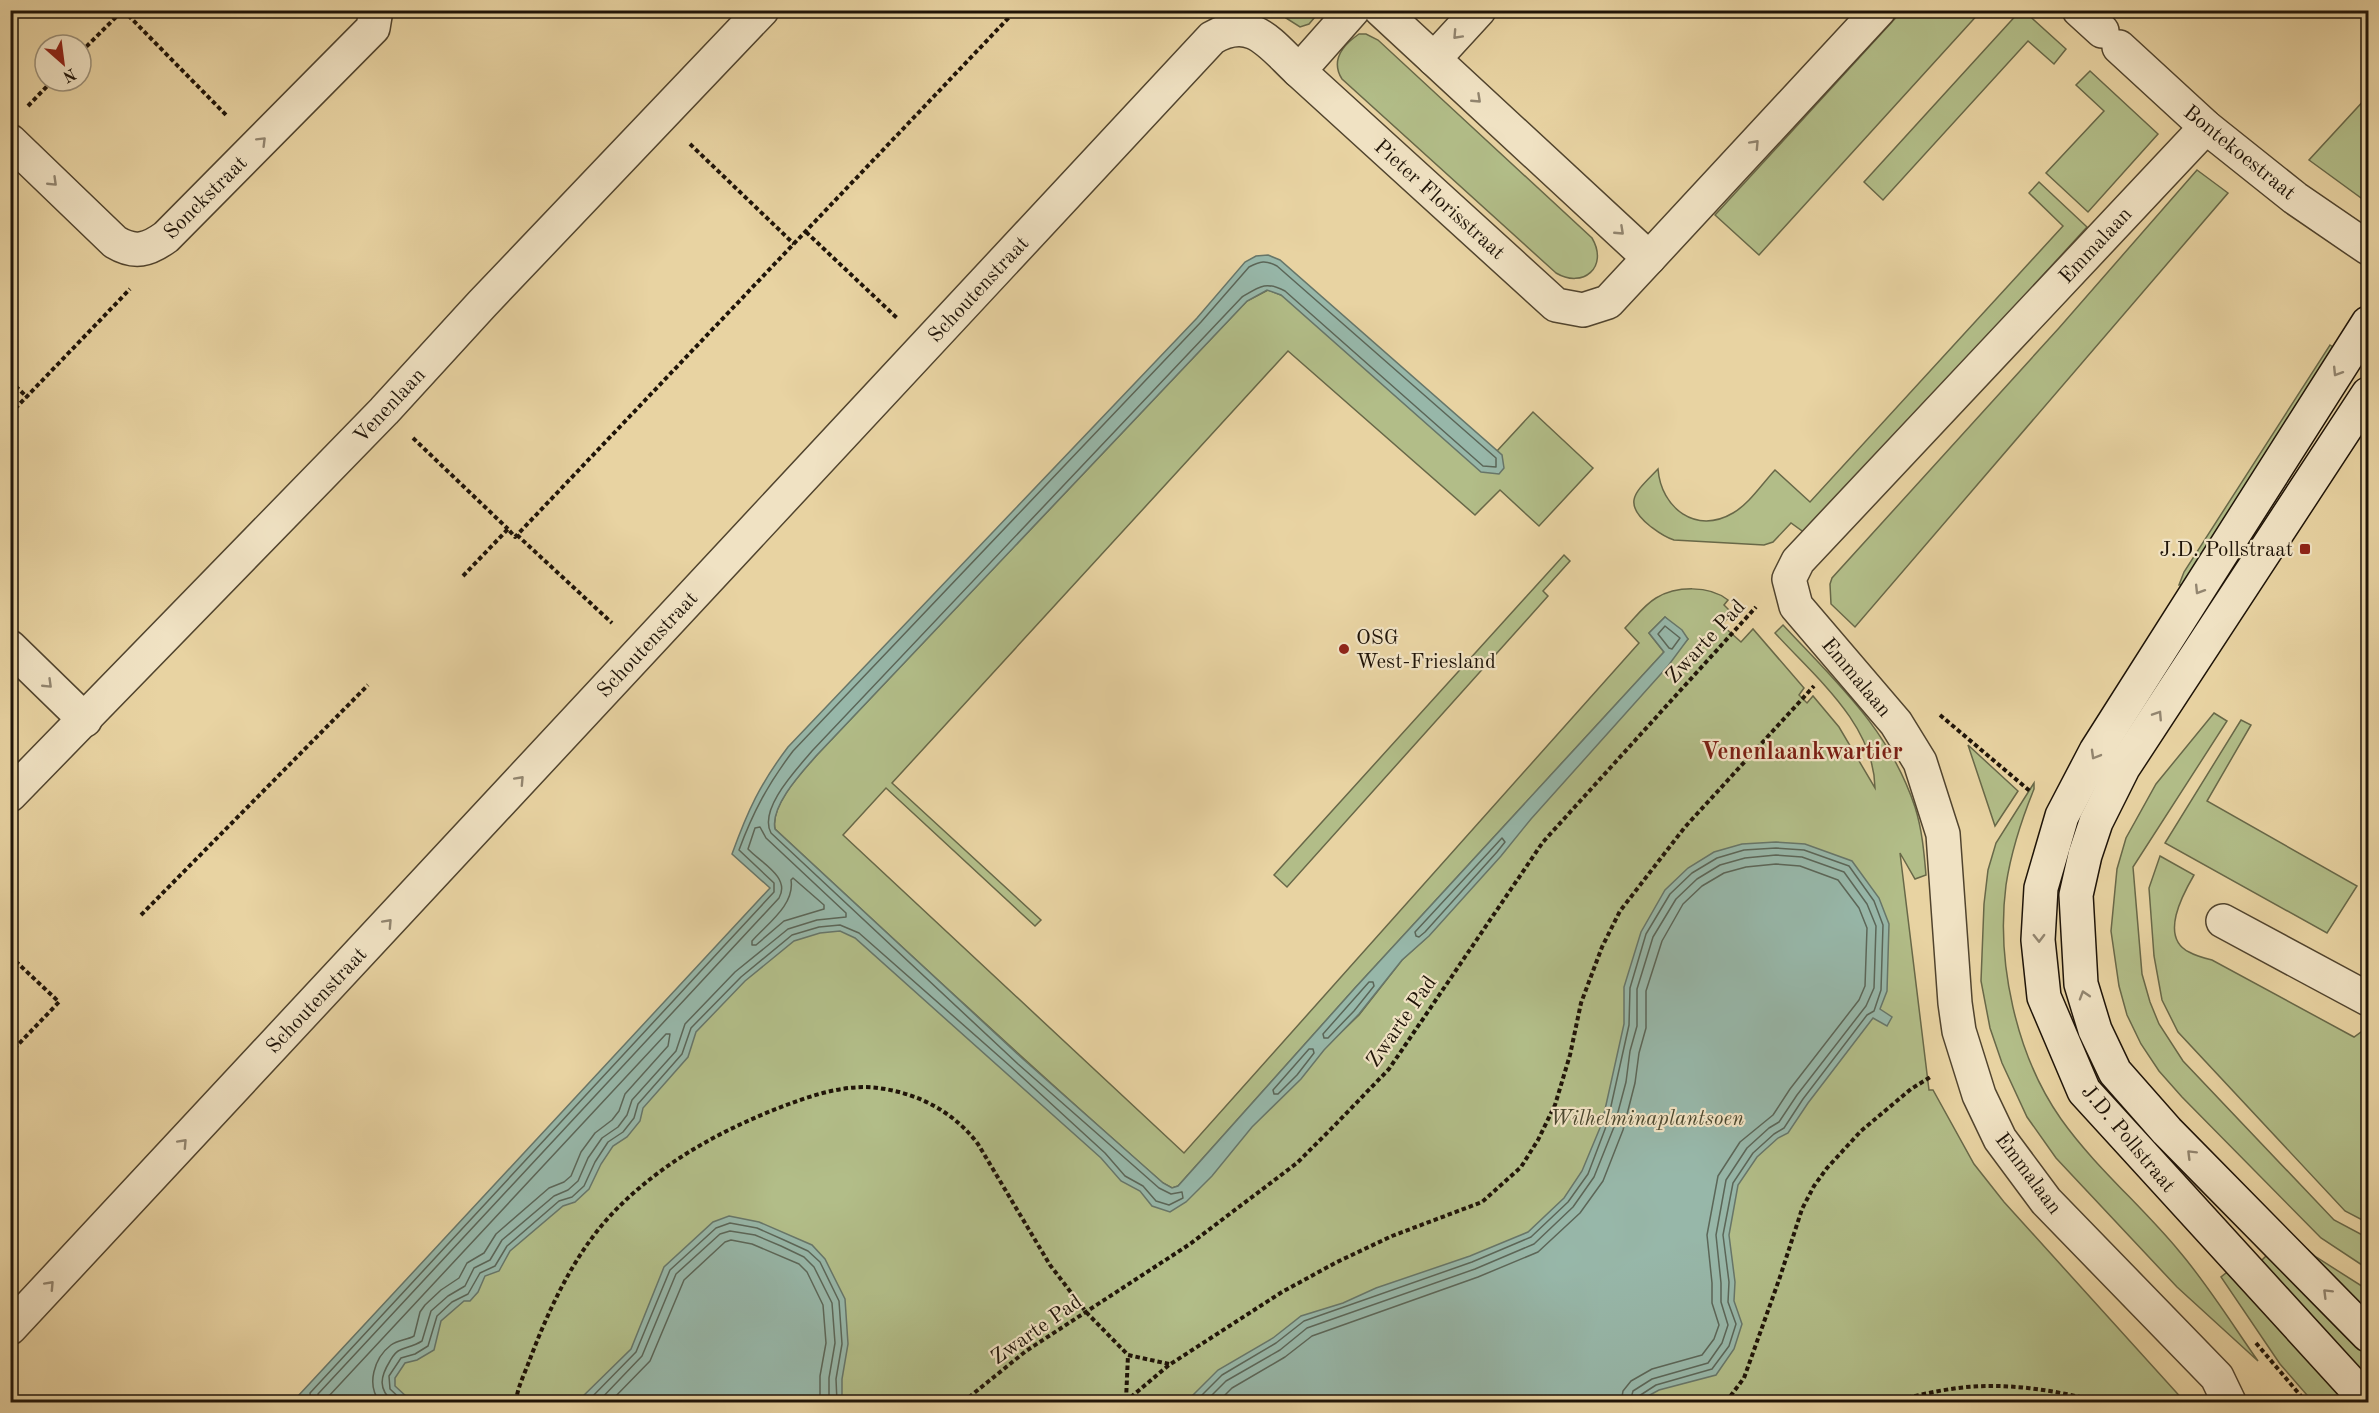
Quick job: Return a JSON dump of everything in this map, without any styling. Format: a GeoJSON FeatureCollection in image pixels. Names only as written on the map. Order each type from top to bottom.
{"type":"FeatureCollection","features":[{"type":"Feature","properties":{"kind":"street","name":"Sonckstraat"},"geometry":{"type":"LineString","coordinates":[[10,141],[115,242],[138,251],[153,246],[166,237],[373,28],[376,10]]}},
{"type":"Feature","properties":{"kind":"street","name":"Venenlaan"},"geometry":{"type":"LineString","coordinates":[[10,795],[384,411],[482,304],[762,10]]}},
{"type":"Feature","properties":{"kind":"street"},"geometry":{"type":"LineString","coordinates":[[1299,71],[1353,10]]}},
{"type":"Feature","properties":{"kind":"street"},"geometry":{"type":"LineString","coordinates":[[1382,10],[1649,258]]}},
{"type":"Feature","properties":{"kind":"street"},"geometry":{"type":"LineString","coordinates":[[1434,59],[1479,10]]}},
{"type":"Feature","properties":{"kind":"street","name":"Pieter Florisstraat"},"geometry":{"type":"LineString","coordinates":[[1299,71],[1556,306],[1583,310],[1608,302],[1879,10]]}},
{"type":"Feature","properties":{"kind":"street","name":"Schoutenstraat"},"geometry":{"type":"LineString","coordinates":[[10,1328],[1212,38],[1227,29],[1242,28],[1258,33],[1299,71]]}},
{"type":"Feature","properties":{"kind":"street","name":"Bontekoestraat"},"geometry":{"type":"LineString","coordinates":[[2100,30],[2206,127],[2295,198],[2368,248]]}},
{"type":"Feature","properties":{"kind":"street","name":"Emmalaan"},"geometry":{"type":"LineString","coordinates":[[2206,127],[1798,561],[1789,579],[1796,606],[1896,723],[1920,762],[1943,834],[1955,1003],[1965,1055],[1979,1095],[2000,1139],[2046,1201],[2217,1377],[2229,1402]]}},
{"type":"Feature","properties":{"kind":"street","name":"J.D. Pollstraat"},"geometry":{"type":"LineString","coordinates":[[2368,322],[2096,751],[2062,816],[2041,888],[2038,940],[2044,997],[2084,1091],[2139,1154],[2368,1402]]}},
{"type":"Feature","properties":{"kind":"street","name":"J.D. Pollstraat"},"geometry":{"type":"LineString","coordinates":[[2368,394],[2123,768],[2096,822],[2085,855],[2076,895],[2081,984],[2095,1030],[2115,1072],[2167,1131],[2368,1335]]}},
{"type":"Feature","properties":{"kind":"street"},"geometry":{"type":"LineString","coordinates":[[10,647],[85,720]]}},
{"type":"Feature","properties":{"kind":"street"},"geometry":{"type":"LineString","coordinates":[[2223,921],[2368,999]]}},
{"type":"Feature","properties":{"kind":"path"},"geometry":{"type":"LineString","coordinates":[[93,40],[123,10],[257,146]]}},
{"type":"Feature","properties":{"kind":"path"},"geometry":{"type":"LineString","coordinates":[[517,535],[1016,10]]}},
{"type":"Feature","properties":{"kind":"path"},"geometry":{"type":"LineString","coordinates":[[27,106],[40,93]]}},
{"type":"Feature","properties":{"kind":"path"},"geometry":{"type":"LineString","coordinates":[[662,117],[794,244]]}},
{"type":"Feature","properties":{"kind":"path"},"geometry":{"type":"LineString","coordinates":[[806,232],[926,345]]}},
{"type":"Feature","properties":{"kind":"path"},"geometry":{"type":"LineString","coordinates":[[10,414],[130,289],[138,251]]}},
{"type":"Feature","properties":{"kind":"path"},"geometry":{"type":"LineString","coordinates":[[10,381],[27,397]]}},
{"type":"Feature","properties":{"kind":"path"},"geometry":{"type":"LineString","coordinates":[[384,411],[515,537],[517,535],[641,651]]}},
{"type":"Feature","properties":{"kind":"path"},"geometry":{"type":"LineString","coordinates":[[464,576],[508,530]]}},
{"type":"Feature","properties":{"kind":"path","name":"Zwarte Pad"},"geometry":{"type":"LineString","coordinates":[[963,1402],[1026,1351],[1190,1244],[1297,1163],[1389,1069],[1543,842],[1752,610],[1789,579]]}},
{"type":"Feature","properties":{"kind":"path"},"geometry":{"type":"LineString","coordinates":[[1126,1402],[1169,1365],[1282,1292],[1392,1236],[1482,1202],[1521,1167],[1538,1140],[1555,1105],[1570,1055],[1581,1003],[1602,947],[1620,911],[1684,827],[1841,657]]}},
{"type":"Feature","properties":{"kind":"path"},"geometry":{"type":"LineString","coordinates":[[141,915],[368,684]]}},
{"type":"Feature","properties":{"kind":"path"},"geometry":{"type":"LineString","coordinates":[[1896,723],[1937,713],[2038,798]]}},
{"type":"Feature","properties":{"kind":"path"},"geometry":{"type":"LineString","coordinates":[[10,956],[59,1002],[10,1053]]}},
{"type":"Feature","properties":{"kind":"path"},"geometry":{"type":"LineString","coordinates":[[1726,1402],[1744,1377],[1802,1209],[1827,1168],[1861,1131],[1911,1089],[1965,1055]]}},
{"type":"Feature","properties":{"kind":"path"},"geometry":{"type":"LineString","coordinates":[[516,1402],[541,1329],[561,1288],[584,1250],[608,1218],[635,1191],[677,1159],[724,1131],[811,1096],[847,1088],[876,1087],[907,1095],[949,1113],[967,1129],[978,1144],[1050,1265],[1086,1312],[1128,1355],[1169,1365]]}},
{"type":"Feature","properties":{"kind":"path"},"geometry":{"type":"LineString","coordinates":[[2253,1339],[2306,1402]]}},
{"type":"Feature","properties":{"kind":"path"},"geometry":{"type":"LineString","coordinates":[[1126,1402],[1128,1355]]}},
{"type":"Feature","properties":{"kind":"path"},"geometry":{"type":"LineString","coordinates":[[1885,1402],[1958,1388],[1989,1386],[2022,1387],[2100,1402]]}},
{"type":"Feature","properties":{"kind":"green space"},"geometry":{"type":"Polygon","coordinates":[[[1293,10],[1320,11],[1309,24],[1300,27],[1286,18],[1293,10]]]}},
{"type":"Feature","properties":{"kind":"green space"},"geometry":{"type":"Polygon","coordinates":[[[1902,11],[1981,11],[1759,255],[1715,215],[1902,11]]]}},
{"type":"Feature","properties":{"kind":"green space"},"geometry":{"type":"Polygon","coordinates":[[[2020,11],[2024,11],[2066,49],[2054,64],[2028,41],[1883,200],[1864,182],[2020,11]]]}},
{"type":"Feature","properties":{"kind":"green space"},"geometry":{"type":"Polygon","coordinates":[[[1359,34],[1366,34],[1378,40],[1592,238],[1597,258],[1590,272],[1584,277],[1575,278],[1556,273],[1342,79],[1337,66],[1338,59],[1343,48],[1359,34]]]}},
{"type":"Feature","properties":{"kind":"green space"},"geometry":{"type":"Polygon","coordinates":[[[2090,71],[2158,134],[2088,212],[2046,173],[2104,111],[2076,85],[2090,71]]]}},
{"type":"Feature","properties":{"kind":"green space"},"geometry":{"type":"Polygon","coordinates":[[[2368,96],[2368,203],[2309,160],[2368,96]]]}},
{"type":"Feature","properties":{"kind":"green space"},"geometry":{"type":"Polygon","coordinates":[[[2197,170],[2228,193],[1855,627],[1831,604],[1832,578],[2059,328],[2197,170]]]}},
{"type":"Feature","properties":{"kind":"green space"},"geometry":{"type":"Polygon","coordinates":[[[2039,182],[2087,227],[1805,533],[1791,523],[1773,542],[1764,545],[1674,540],[1658,532],[1641,518],[1634,503],[1635,497],[1638,490],[1658,469],[1661,483],[1673,506],[1694,519],[1706,521],[1719,519],[1733,513],[1750,499],[1775,470],[1810,502],[2063,226],[2029,193],[2039,182]]]}},
{"type":"Feature","properties":{"kind":"green space","name":"Wilhelminaplantsoen"},"geometry":{"type":"Polygon","coordinates":[[[1268,290],[1281,295],[1502,456],[1497,451],[1533,412],[1593,468],[1539,526],[1500,490],[1475,515],[1288,351],[892,783],[1041,920],[1035,926],[886,788],[843,835],[1184,1153],[1639,643],[1625,628],[1639,612],[1656,598],[1673,591],[1692,589],[1720,595],[1728,600],[1724,605],[1732,613],[1722,625],[1741,642],[1753,629],[1804,688],[1799,695],[1807,703],[1813,696],[1839,727],[1875,788],[1872,765],[1865,743],[1840,703],[1775,633],[1783,625],[1860,708],[1891,754],[1915,807],[1926,875],[1915,879],[1900,853],[1929,1090],[1933,1090],[1974,1164],[2004,1202],[2185,1402],[353,1402],[809,889],[1166,1200],[1359,1015],[1402,960],[1424,940],[1688,639],[1665,617],[1649,633],[1664,652],[1355,988],[1178,1186],[1172,1188],[1163,1183],[919,963],[775,829],[775,820],[777,810],[788,789],[816,756],[1247,301],[1268,290]]]}},
{"type":"Feature","properties":{"kind":"green space"},"geometry":{"type":"Polygon","coordinates":[[[2330,345],[2339,351],[2190,584],[2179,585],[2184,572],[2330,345]]]}},
{"type":"Feature","properties":{"kind":"green space"},"geometry":{"type":"Polygon","coordinates":[[[1564,555],[1570,561],[1543,591],[1548,596],[1287,887],[1274,875],[1564,555]]]}},
{"type":"Feature","properties":{"kind":"green space"},"geometry":{"type":"Polygon","coordinates":[[[2214,713],[2227,721],[2133,867],[2142,974],[2159,1024],[2183,1061],[2334,1220],[2368,1238],[2368,1269],[2321,1238],[2182,1097],[2159,1071],[2141,1044],[2127,1015],[2119,986],[2111,931],[2117,869],[2126,838],[2156,784],[2214,713]]]}},
{"type":"Feature","properties":{"kind":"green space"},"geometry":{"type":"Polygon","coordinates":[[[2241,720],[2251,725],[2207,801],[2357,886],[2327,933],[2165,843],[2241,720]]]}},
{"type":"Feature","properties":{"kind":"green space"},"geometry":{"type":"Polygon","coordinates":[[[1968,745],[2018,791],[1995,826],[1968,745]]]}},
{"type":"Feature","properties":{"kind":"green space"},"geometry":{"type":"Polygon","coordinates":[[[2034,783],[2011,861],[2006,885],[2004,915],[2007,976],[2021,1037],[2032,1066],[2045,1094],[2074,1137],[2190,1264],[2258,1361],[2177,1287],[2056,1158],[2027,1117],[2002,1063],[1990,1028],[1981,981],[1984,904],[1988,870],[1996,843],[2034,783]]]}},
{"type":"Feature","properties":{"kind":"green space"},"geometry":{"type":"Polygon","coordinates":[[[2160,856],[2194,875],[2176,915],[2174,926],[2180,945],[2189,952],[2212,960],[2354,1037],[2368,1027],[2368,1223],[2345,1211],[2178,1032],[2162,1000],[2154,956],[2149,888],[2160,856]]]}},
{"type":"Feature","properties":{"kind":"green space"},"geometry":{"type":"Polygon","coordinates":[[[2299,1242],[2316,1257],[2368,1290],[2368,1315],[2299,1242]]]}},
{"type":"Feature","properties":{"kind":"green space"},"geometry":{"type":"Polygon","coordinates":[[[2268,1254],[2368,1346],[2368,1383],[2258,1264],[2268,1254]]]}},
{"type":"Feature","properties":{"kind":"green space"},"geometry":{"type":"Polygon","coordinates":[[[2231,1269],[2348,1402],[2313,1402],[2280,1364],[2221,1277],[2231,1269]]]}},
{"type":"Feature","properties":{"kind":"water"},"geometry":{"type":"Polygon","coordinates":[[[1268,255],[1280,260],[1502,455],[1504,468],[1499,474],[1481,472],[1281,295],[1267,290],[1247,301],[816,756],[782,800],[777,810],[775,829],[1023,1059],[1163,1183],[1172,1188],[1178,1186],[1355,988],[1664,652],[1649,633],[1665,617],[1682,630],[1688,639],[1668,666],[1429,936],[1402,960],[1359,1014],[1324,1050],[1301,1079],[1252,1127],[1212,1176],[1186,1202],[1170,1212],[1152,1206],[1140,1191],[1121,1181],[1101,1158],[855,938],[840,931],[820,933],[794,941],[745,981],[696,1032],[688,1057],[643,1108],[640,1121],[627,1137],[613,1146],[589,1189],[575,1202],[563,1206],[510,1251],[499,1271],[485,1276],[478,1292],[470,1301],[464,1301],[441,1321],[434,1350],[417,1360],[405,1363],[395,1378],[395,1386],[415,1402],[307,1402],[299,1395],[770,888],[732,854],[756,798],[788,747],[1197,318],[1245,262],[1256,256],[1268,255]]]}},
{"type":"Feature","properties":{"kind":"water"},"geometry":{"type":"Polygon","coordinates":[[[1776,842],[1805,844],[1852,861],[1879,898],[1889,924],[1887,991],[1880,1009],[1892,1017],[1887,1026],[1873,1018],[1788,1133],[1778,1138],[1757,1157],[1738,1185],[1729,1235],[1735,1282],[1734,1301],[1742,1324],[1734,1349],[1716,1375],[1659,1390],[1637,1402],[1186,1402],[1218,1370],[1273,1338],[1301,1316],[1343,1303],[1376,1288],[1470,1256],[1528,1232],[1564,1198],[1582,1171],[1602,1123],[1624,1024],[1624,987],[1641,932],[1665,890],[1688,868],[1714,852],[1742,844],[1776,842]]]}},
{"type":"Feature","properties":{"kind":"water"},"geometry":{"type":"Polygon","coordinates":[[[729,1216],[759,1222],[812,1245],[825,1259],[845,1299],[848,1344],[842,1379],[842,1402],[577,1402],[631,1349],[664,1267],[713,1222],[729,1216]]]}},
{"type":"Feature","properties":{"kind":"place","name":"J.D. Pollstraat"},"geometry":{"type":"Point","coordinates":[2305,549]}},
{"type":"Feature","properties":{"kind":"place","name":"OSG West-Friesland"},"geometry":{"type":"Point","coordinates":[1344,649]}},
{"type":"Feature","properties":{"kind":"district","name":"Venenlaankwartier"},"geometry":{"type":"Point","coordinates":[1802,751]}}]}
